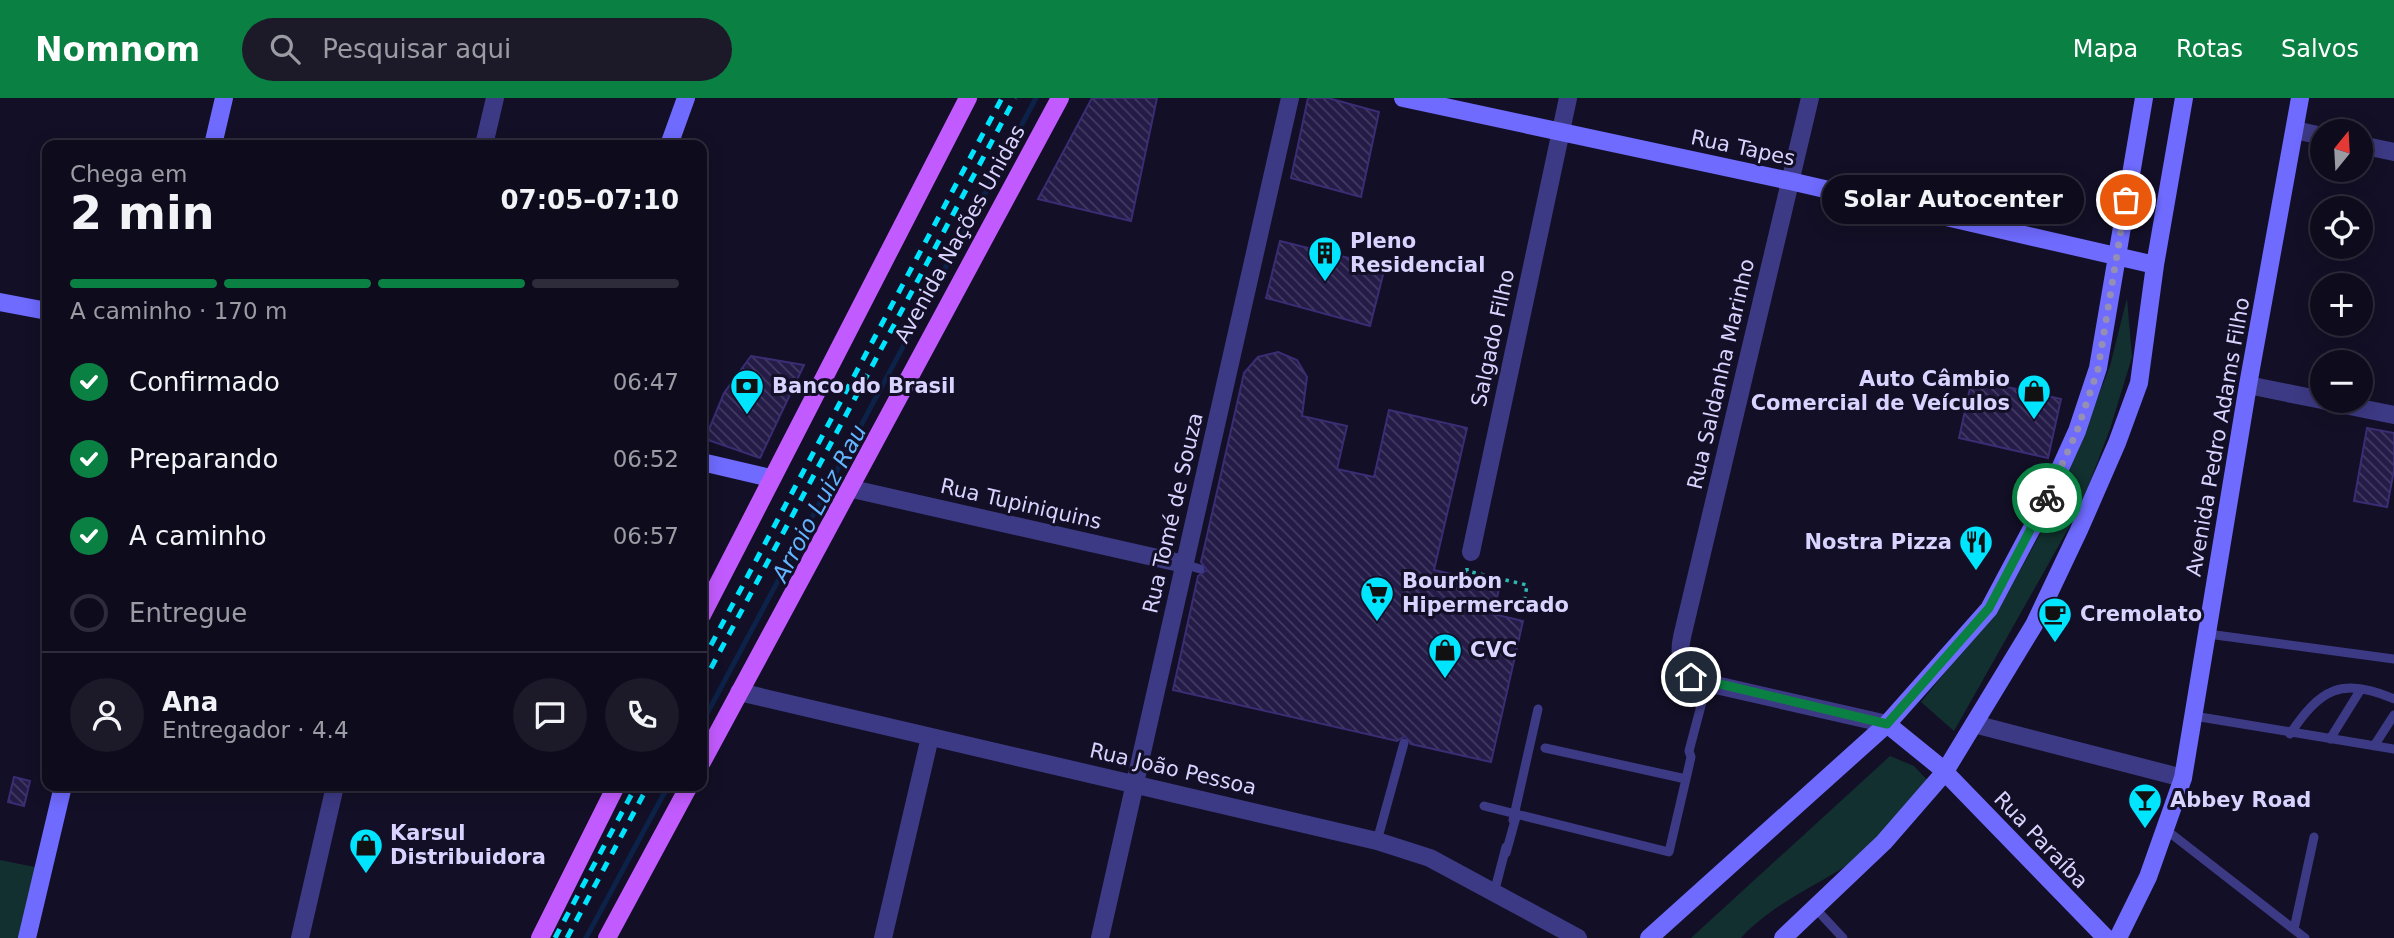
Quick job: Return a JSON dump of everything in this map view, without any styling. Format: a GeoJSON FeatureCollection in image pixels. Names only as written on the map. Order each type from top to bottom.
{"type":"FeatureCollection","features":[{"type":"Feature","properties":{"kind":"main road"},"geometry":{"type":"LineString","coordinates":[[214,140],[224,98]]}},
{"type":"Feature","properties":{"kind":"main road"},"geometry":{"type":"LineString","coordinates":[[670,140],[686,98]]}},
{"type":"Feature","properties":{"kind":"main road"},"geometry":{"type":"LineString","coordinates":[[707,605],[968,98]]}},
{"type":"Feature","properties":{"kind":"main road","name":"Avenida Nações Unidas"},"geometry":{"type":"LineString","coordinates":[[707,753],[1060,98]]}},
{"type":"Feature","properties":{"kind":"main road","name":"Rua Tapes"},"geometry":{"type":"LineString","coordinates":[[1403,98],[1434,101],[1560,133],[1790,181],[2155,265]]}},
{"type":"Feature","properties":{"kind":"main road"},"geometry":{"type":"LineString","coordinates":[[1649,938],[1887,724],[1989,608],[2039,515],[2077,431],[2098,369],[2144,98]]}},
{"type":"Feature","properties":{"kind":"main road"},"geometry":{"type":"LineString","coordinates":[[1783,938],[1884,842],[1944,773],[2034,625],[2117,443],[2139,383],[2155,265],[2184,98]]}},
{"type":"Feature","properties":{"kind":"main road","name":"Avenida Pedro Adams Filho"},"geometry":{"type":"LineString","coordinates":[[2118,938],[2148,877],[2183,778],[2248,385],[2301,98]]}},
{"type":"Feature","properties":{"kind":"main road"},"geometry":{"type":"LineString","coordinates":[[0,302],[42,311]]}},
{"type":"Feature","properties":{"kind":"main road"},"geometry":{"type":"LineString","coordinates":[[707,464],[770,478]]}},
{"type":"Feature","properties":{"kind":"main road","name":"Rua Paraíba"},"geometry":{"type":"LineString","coordinates":[[1887,724],[1925,753],[2106,938]]}},
{"type":"Feature","properties":{"kind":"main road"},"geometry":{"type":"LineString","coordinates":[[27,938],[62,791]]}},
{"type":"Feature","properties":{"kind":"main road"},"geometry":{"type":"LineString","coordinates":[[540,938],[614,791]]}},
{"type":"Feature","properties":{"kind":"main road"},"geometry":{"type":"LineString","coordinates":[[607,938],[686,791]]}},
{"type":"Feature","properties":{"kind":"main road"},"geometry":{"type":"LineString","coordinates":[[1777,938],[1813,910]]}},
{"type":"Feature","properties":{"kind":"street"},"geometry":{"type":"LineString","coordinates":[[485,140],[495,98]]}},
{"type":"Feature","properties":{"kind":"street","name":"Rua Tomé de Souza"},"geometry":{"type":"LineString","coordinates":[[1100,938],[1192,566],[1290,98]]}},
{"type":"Feature","properties":{"kind":"street","name":"Salgado Filho"},"geometry":{"type":"LineString","coordinates":[[1471,552],[1568,98]]}},
{"type":"Feature","properties":{"kind":"street","name":"Rua Saldanha Marinho"},"geometry":{"type":"LineString","coordinates":[[1707,683],[1691,677],[1681,661],[1682,637],[1810,98]]}},
{"type":"Feature","properties":{"kind":"street"},"geometry":{"type":"LineString","coordinates":[[2295,130],[2310,133]]}},
{"type":"Feature","properties":{"kind":"street"},"geometry":{"type":"LineString","coordinates":[[2373,148],[2394,152]]}},
{"type":"Feature","properties":{"kind":"street"},"geometry":{"type":"LineString","coordinates":[[2248,385],[2310,397]]}},
{"type":"Feature","properties":{"kind":"street"},"geometry":{"type":"LineString","coordinates":[[2373,411],[2394,415]]}},
{"type":"Feature","properties":{"kind":"street","name":"Rua Tupiniquins"},"geometry":{"type":"LineString","coordinates":[[848,488],[1192,566]]}},
{"type":"Feature","properties":{"kind":"street"},"geometry":{"type":"LineString","coordinates":[[1707,683],[1887,724]]}},
{"type":"Feature","properties":{"kind":"street","name":"Rua João Pessoa"},"geometry":{"type":"LineString","coordinates":[[739,692],[1377,841],[1430,858],[1578,938]]}},
{"type":"Feature","properties":{"kind":"street"},"geometry":{"type":"LineString","coordinates":[[1973,724],[2183,778]]}},
{"type":"Feature","properties":{"kind":"street"},"geometry":{"type":"LineString","coordinates":[[883,938],[930,737]]}},
{"type":"Feature","properties":{"kind":"street"},"geometry":{"type":"LineString","coordinates":[[300,938],[334,791]]}},
{"type":"Feature","properties":{"kind":"lane"},"geometry":{"type":"LineString","coordinates":[[2208,634],[2394,659]]}},
{"type":"Feature","properties":{"kind":"lane"},"geometry":{"type":"LineString","coordinates":[[1484,806],[1670,852],[1692,757],[1689,751],[1707,683]]}},
{"type":"Feature","properties":{"kind":"lane"},"geometry":{"type":"LineString","coordinates":[[2290,734],[2314,701],[2330,690],[2361,689],[2394,699]]}},
{"type":"Feature","properties":{"kind":"lane"},"geometry":{"type":"LineString","coordinates":[[2330,739],[2361,689]]}},
{"type":"Feature","properties":{"kind":"lane"},"geometry":{"type":"LineString","coordinates":[[1494,893],[1517,814],[1538,709]]}},
{"type":"Feature","properties":{"kind":"lane"},"geometry":{"type":"LineString","coordinates":[[2374,746],[2394,715]]}},
{"type":"Feature","properties":{"kind":"lane"},"geometry":{"type":"LineString","coordinates":[[2194,716],[2290,734],[2394,748]]}},
{"type":"Feature","properties":{"kind":"lane"},"geometry":{"type":"LineString","coordinates":[[1377,841],[1404,743]]}},
{"type":"Feature","properties":{"kind":"lane"},"geometry":{"type":"LineString","coordinates":[[1545,748],[1686,779]]}},
{"type":"Feature","properties":{"kind":"lane"},"geometry":{"type":"LineString","coordinates":[[2165,829],[2305,938]]}},
{"type":"Feature","properties":{"kind":"lane"},"geometry":{"type":"LineString","coordinates":[[2294,929],[2314,837]]}},
{"type":"Feature","properties":{"kind":"lane"},"geometry":{"type":"LineString","coordinates":[[1813,910],[1843,938]]}},
{"type":"Feature","properties":{"kind":"path"},"geometry":{"type":"LineString","coordinates":[[1471,552],[1467,571],[1527,586],[1524,604],[1559,612]]}},
{"type":"Feature","properties":{"kind":"green space"},"geometry":{"type":"Polygon","coordinates":[[[2127,298],[2132,357],[2110,429],[2080,508],[1954,731],[1921,702],[2003,601],[2053,511],[2110,366],[2127,298]]]}},
{"type":"Feature","properties":{"kind":"green space"},"geometry":{"type":"Polygon","coordinates":[[[1890,756],[1914,766],[1929,782],[1871,846],[1849,864],[1779,906],[1741,938],[1691,938],[1890,756]]]}},
{"type":"Feature","properties":{"kind":"green space"},"geometry":{"type":"Polygon","coordinates":[[[0,860],[40,868],[24,938],[0,938],[0,860]]]}},
{"type":"Feature","properties":{"kind":"building"},"geometry":{"type":"Polygon","coordinates":[[[1092,98],[1157,98],[1131,221],[1038,199],[1092,98]]]}},
{"type":"Feature","properties":{"kind":"building"},"geometry":{"type":"Polygon","coordinates":[[[1308,98],[1328,98],[1379,112],[1361,197],[1291,178],[1308,98]]]}},
{"type":"Feature","properties":{"kind":"building","name":"Pleno Residencial"},"geometry":{"type":"Polygon","coordinates":[[[1280,241],[1385,267],[1370,326],[1266,298],[1280,241]]]}},
{"type":"Feature","properties":{"kind":"building"},"geometry":{"type":"Polygon","coordinates":[[[1278,352],[1297,360],[1307,377],[1302,416],[1347,426],[1337,469],[1374,477],[1389,410],[1467,428],[1434,570],[1500,585],[1493,614],[1523,621],[1491,762],[1411,744],[1405,736],[1397,741],[1173,690],[1198,576],[1207,570],[1201,562],[1244,373],[1258,357],[1278,352]]]}},
{"type":"Feature","properties":{"kind":"building","name":"Banco do Brasil"},"geometry":{"type":"Polygon","coordinates":[[[751,356],[804,365],[760,458],[707,440],[724,393],[751,356]]]}},
{"type":"Feature","properties":{"kind":"building"},"geometry":{"type":"Polygon","coordinates":[[[1972,379],[2061,399],[2048,458],[1959,438],[1972,379]]]}},
{"type":"Feature","properties":{"kind":"building"},"geometry":{"type":"Polygon","coordinates":[[[2367,428],[2394,433],[2394,470],[2387,507],[2354,501],[2367,428]]]}},
{"type":"Feature","properties":{"kind":"building"},"geometry":{"type":"Polygon","coordinates":[[[14,777],[30,781],[24,806],[8,802],[14,777]]]}},
{"type":"Feature","properties":{"kind":"waterway","name":"Arroio Luiz Rau"},"geometry":{"type":"LineString","coordinates":[[707,714],[1036,98]]}},
{"type":"Feature","properties":{"kind":"waterway","name":"Arroio Luiz Rau"},"geometry":{"type":"LineString","coordinates":[[586,938],[665,791]]}},
{"type":"Feature","properties":{"kind":"railway"},"geometry":{"type":"LineString","coordinates":[[707,653],[1002,98]]}},
{"type":"Feature","properties":{"kind":"railway"},"geometry":{"type":"LineString","coordinates":[[707,676],[1015,98]]}},
{"type":"Feature","properties":{"kind":"railway"},"geometry":{"type":"LineString","coordinates":[[555,938],[633,791]]}},
{"type":"Feature","properties":{"kind":"railway"},"geometry":{"type":"LineString","coordinates":[[567,938],[645,791]]}},
{"type":"Feature","properties":{"kind":"way so far"},"geometry":{"type":"LineString","coordinates":[[2047,498],[2077,431],[2098,369],[2126,200]]}},
{"type":"Feature","properties":{"kind":"place","name":"Solar Autocenter"},"geometry":{"type":"Point","coordinates":[2126,200]}},
{"type":"Feature","properties":{"kind":"place","name":"Pleno Residencial"},"geometry":{"type":"Point","coordinates":[1325,283]}},
{"type":"Feature","properties":{"kind":"place","name":"Banco do Brasil"},"geometry":{"type":"Point","coordinates":[747,416]}},
{"type":"Feature","properties":{"kind":"place","name":"Auto Câmbio Comercial de Veículos"},"geometry":{"type":"Point","coordinates":[2034,421]}},
{"type":"Feature","properties":{"kind":"place","name":"Nostra Pizza"},"geometry":{"type":"Point","coordinates":[1976,572]}},
{"type":"Feature","properties":{"kind":"place","name":"Bourbon Hipermercado"},"geometry":{"type":"Point","coordinates":[1377,623]}},
{"type":"Feature","properties":{"kind":"place","name":"Cremolato"},"geometry":{"type":"Point","coordinates":[2055,644]}},
{"type":"Feature","properties":{"kind":"place","name":"CVC"},"geometry":{"type":"Point","coordinates":[1445,680]}},
{"type":"Feature","properties":{"kind":"place","name":"Abbey Road"},"geometry":{"type":"Point","coordinates":[2145,830]}},
{"type":"Feature","properties":{"kind":"place","name":"Karsul Distribuidora"},"geometry":{"type":"Point","coordinates":[366,875]}},
{"type":"Feature","properties":{"kind":"route"},"geometry":{"type":"LineString","coordinates":[[1691,677],[1707,683],[1887,724],[1989,608],[2047,498]]}}]}
